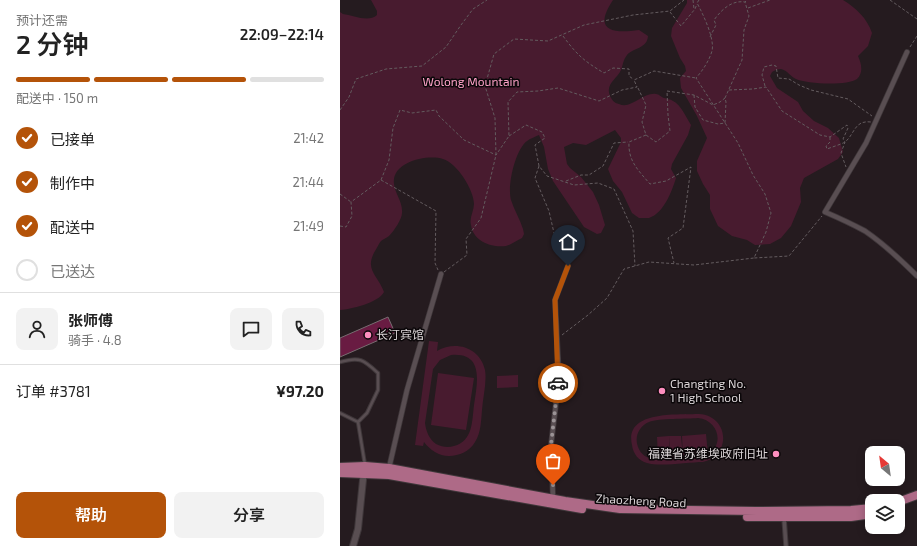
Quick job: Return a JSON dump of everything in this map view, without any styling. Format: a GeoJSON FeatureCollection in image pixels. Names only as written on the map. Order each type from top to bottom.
{"type":"FeatureCollection","features":[{"type":"Feature","properties":{"kind":"main road"},"geometry":{"type":"LineString","coordinates":[[340,467],[364,470],[389,468],[620,509],[756,511],[865,509]]}},
{"type":"Feature","properties":{"kind":"main road","name":"Zhaozheng Road"},"geometry":{"type":"LineString","coordinates":[[340,473],[364,470],[565,506],[620,514],[784,517],[851,517],[865,515]]}},
{"type":"Feature","properties":{"kind":"main road"},"geometry":{"type":"LineString","coordinates":[[905,499],[917,495]]}},
{"type":"Feature","properties":{"kind":"main road"},"geometry":{"type":"LineString","coordinates":[[905,504],[917,500]]}},
{"type":"Feature","properties":{"kind":"street"},"geometry":{"type":"LineString","coordinates":[[907,52],[866,143],[825,212],[866,232],[898,257],[917,276]]}},
{"type":"Feature","properties":{"kind":"street"},"geometry":{"type":"LineString","coordinates":[[553,498],[551,445],[559,378],[555,300],[568,266]]}},
{"type":"Feature","properties":{"kind":"street"},"geometry":{"type":"LineString","coordinates":[[389,468],[407,390],[441,274]]}},
{"type":"Feature","properties":{"kind":"street"},"geometry":{"type":"LineString","coordinates":[[353,546],[358,529],[364,470]]}},
{"type":"Feature","properties":{"kind":"street"},"geometry":{"type":"LineString","coordinates":[[784,517],[786,546]]}},
{"type":"Feature","properties":{"kind":"lane"},"geometry":{"type":"LineString","coordinates":[[340,362],[351,359],[365,361],[378,373],[378,390],[367,413],[358,422]]}},
{"type":"Feature","properties":{"kind":"lane"},"geometry":{"type":"LineString","coordinates":[[340,413],[358,422]]}},
{"type":"Feature","properties":{"kind":"lane"},"geometry":{"type":"LineString","coordinates":[[358,422],[364,470]]}},
{"type":"Feature","properties":{"kind":"path"},"geometry":{"type":"LineString","coordinates":[[340,110],[349,97],[356,79],[386,69],[422,66],[446,48],[473,9],[487,0]]}},
{"type":"Feature","properties":{"kind":"path"},"geometry":{"type":"LineString","coordinates":[[381,180],[436,211],[435,263],[441,274],[467,255],[466,239],[481,218],[487,198],[496,155],[495,118],[485,86],[494,54],[514,39],[548,41],[584,25],[633,15],[670,11],[684,0]]}},
{"type":"Feature","properties":{"kind":"path"},"geometry":{"type":"LineString","coordinates":[[693,0],[695,10]]}},
{"type":"Feature","properties":{"kind":"path"},"geometry":{"type":"LineString","coordinates":[[670,11],[681,26],[695,10],[699,0]]}},
{"type":"Feature","properties":{"kind":"path"},"geometry":{"type":"LineString","coordinates":[[748,9],[770,0]]}},
{"type":"Feature","properties":{"kind":"path"},"geometry":{"type":"LineString","coordinates":[[890,0],[917,19]]}},
{"type":"Feature","properties":{"kind":"path"},"geometry":{"type":"LineString","coordinates":[[710,38],[716,25],[714,20],[722,10],[738,1],[745,2]]}},
{"type":"Feature","properties":{"kind":"path"},"geometry":{"type":"LineString","coordinates":[[713,105],[725,98],[742,60],[744,30],[749,16],[745,2]]}},
{"type":"Feature","properties":{"kind":"path"},"geometry":{"type":"LineString","coordinates":[[696,78],[706,65],[712,49],[706,19],[697,3]]}},
{"type":"Feature","properties":{"kind":"path"},"geometry":{"type":"LineString","coordinates":[[562,35],[573,50],[587,63],[604,73],[613,68],[629,69],[629,76],[634,80],[646,105],[642,122],[646,135],[656,142],[670,131],[667,91],[694,95],[713,105]]}},
{"type":"Feature","properties":{"kind":"path"},"geometry":{"type":"LineString","coordinates":[[907,52],[917,36]]}},
{"type":"Feature","properties":{"kind":"path"},"geometry":{"type":"LineString","coordinates":[[845,142],[843,139],[848,128],[847,125],[830,137],[820,136],[782,111],[766,87],[762,75],[764,67],[776,66],[778,78],[789,79],[811,90],[848,99],[876,121]]}},
{"type":"Feature","properties":{"kind":"path"},"geometry":{"type":"LineString","coordinates":[[634,80],[654,71],[696,78],[738,143],[765,194],[771,213],[766,232],[754,258]]}},
{"type":"Feature","properties":{"kind":"path"},"geometry":{"type":"LineString","coordinates":[[729,90],[766,87]]}},
{"type":"Feature","properties":{"kind":"path"},"geometry":{"type":"LineString","coordinates":[[509,136],[508,102],[517,92],[558,88],[599,101],[622,90],[637,88]]}},
{"type":"Feature","properties":{"kind":"path"},"geometry":{"type":"LineString","coordinates":[[694,95],[695,107],[703,120],[718,124],[725,123]]}},
{"type":"Feature","properties":{"kind":"path"},"geometry":{"type":"LineString","coordinates":[[725,98],[725,123]]}},
{"type":"Feature","properties":{"kind":"path"},"geometry":{"type":"LineString","coordinates":[[351,202],[381,180],[389,160],[393,128],[400,110],[412,113],[436,110],[439,116],[464,140],[496,155]]}},
{"type":"Feature","properties":{"kind":"path"},"geometry":{"type":"LineString","coordinates":[[848,173],[841,153],[845,142],[857,125],[868,121],[876,121]]}},
{"type":"Feature","properties":{"kind":"path"},"geometry":{"type":"LineString","coordinates":[[496,155],[509,136],[526,126],[542,132],[545,138],[536,145],[539,166],[535,178],[549,211],[554,233],[567,255],[568,266]]}},
{"type":"Feature","properties":{"kind":"path"},"geometry":{"type":"LineString","coordinates":[[565,182],[581,175],[589,175],[603,166],[614,143],[629,142],[646,135]]}},
{"type":"Feature","properties":{"kind":"path"},"geometry":{"type":"LineString","coordinates":[[830,137],[830,142],[826,146],[827,149],[845,142]]}},
{"type":"Feature","properties":{"kind":"path"},"geometry":{"type":"LineString","coordinates":[[629,142],[629,151],[634,165],[650,184],[666,181],[691,167],[683,228],[668,238],[675,264]]}},
{"type":"Feature","properties":{"kind":"path"},"geometry":{"type":"LineString","coordinates":[[539,166],[547,176],[574,185],[598,183],[614,189],[633,231],[635,266]]}},
{"type":"Feature","properties":{"kind":"path"},"geometry":{"type":"LineString","coordinates":[[340,194],[351,202],[352,216],[346,227],[340,226]]}},
{"type":"Feature","properties":{"kind":"path"},"geometry":{"type":"LineString","coordinates":[[557,339],[607,298],[624,269],[649,262],[694,264],[789,256],[825,212]]}},
{"type":"Feature","properties":{"kind":"green space","name":"Wolong Mountain"},"geometry":{"type":"Polygon","coordinates":[[[371,0],[613,0],[607,10],[605,18],[605,24],[608,28],[620,31],[639,30],[648,36],[643,46],[627,55],[621,70],[610,85],[609,92],[613,101],[628,105],[651,94],[657,94],[676,103],[691,125],[688,135],[672,164],[671,169],[676,178],[670,195],[663,207],[649,218],[639,218],[632,213],[622,192],[613,181],[608,169],[621,142],[621,138],[615,130],[586,145],[573,143],[564,147],[567,164],[581,177],[593,192],[605,225],[601,233],[597,234],[584,227],[553,181],[548,169],[544,147],[539,135],[528,140],[519,152],[511,178],[511,200],[522,225],[524,234],[522,238],[506,246],[494,246],[479,239],[472,231],[471,217],[474,207],[473,198],[468,185],[459,171],[443,159],[428,158],[411,161],[398,170],[395,176],[394,184],[402,209],[401,218],[391,234],[380,242],[372,258],[371,268],[384,292],[381,296],[371,302],[358,307],[340,310],[340,12],[360,18],[373,17],[377,15],[377,11],[371,0]]]}},
{"type":"Feature","properties":{"kind":"green space"},"geometry":{"type":"Polygon","coordinates":[[[687,0],[843,0],[860,14],[872,33],[868,46],[858,56],[861,65],[861,73],[857,79],[845,83],[827,84],[808,82],[796,79],[781,69],[772,72],[770,76],[777,88],[798,102],[803,111],[814,121],[828,128],[839,138],[843,152],[838,159],[804,178],[800,188],[801,202],[791,226],[781,238],[770,244],[755,245],[747,240],[732,236],[718,226],[710,209],[710,195],[697,171],[697,161],[707,138],[697,116],[681,88],[680,78],[686,71],[671,36],[672,28],[687,3],[687,0]]]}},
{"type":"Feature","properties":{"kind":"green space"},"geometry":{"type":"Polygon","coordinates":[[[429,341],[438,342],[437,351],[451,346],[459,346],[472,351],[478,356],[485,370],[485,385],[480,427],[475,442],[464,452],[449,456],[435,452],[424,442],[423,446],[415,445],[429,341]],[[451,355],[440,360],[433,369],[425,423],[431,440],[436,444],[447,447],[452,447],[465,440],[472,424],[477,379],[476,371],[474,364],[462,355],[451,355]]]}},
{"type":"Feature","properties":{"kind":"green space"},"geometry":{"type":"Polygon","coordinates":[[[438,373],[474,378],[466,430],[431,425],[438,373]]]}},
{"type":"Feature","properties":{"kind":"green space"},"geometry":{"type":"Polygon","coordinates":[[[518,375],[518,387],[497,388],[497,376],[518,375]]]}},
{"type":"Feature","properties":{"kind":"green space"},"geometry":{"type":"Polygon","coordinates":[[[699,414],[709,416],[716,421],[721,428],[723,436],[722,444],[719,452],[712,458],[703,462],[659,465],[641,461],[637,457],[632,445],[632,434],[636,426],[644,420],[666,415],[699,414]],[[698,418],[649,422],[642,426],[638,432],[638,447],[644,456],[654,460],[706,456],[683,457],[682,436],[706,434],[708,455],[713,450],[718,439],[714,428],[705,420],[698,418]]]}},
{"type":"Feature","properties":{"kind":"green space"},"geometry":{"type":"Polygon","coordinates":[[[669,436],[681,436],[683,457],[671,457],[669,436]]]}},
{"type":"Feature","properties":{"kind":"green space"},"geometry":{"type":"Polygon","coordinates":[[[669,436],[670,457],[658,458],[657,437],[669,436]]]}},
{"type":"Feature","properties":{"kind":"building","name":"长汀宾馆"},"geometry":{"type":"Polygon","coordinates":[[[388,317],[395,333],[340,357],[340,338],[388,317]]]}},
{"type":"Feature","properties":{"kind":"way so far"},"geometry":{"type":"LineString","coordinates":[[553,485],[551,445],[558,383]]}},
{"type":"Feature","properties":{"kind":"place","name":"长汀宾馆"},"geometry":{"type":"Point","coordinates":[368,335]}},
{"type":"Feature","properties":{"kind":"place","name":"Changting No. 1 High School"},"geometry":{"type":"Point","coordinates":[662,391]}},
{"type":"Feature","properties":{"kind":"place","name":"福建省苏维埃政府旧址"},"geometry":{"type":"Point","coordinates":[776,454]}},
{"type":"Feature","properties":{"kind":"route"},"geometry":{"type":"LineString","coordinates":[[558,383],[555,300],[568,266]]}}]}
